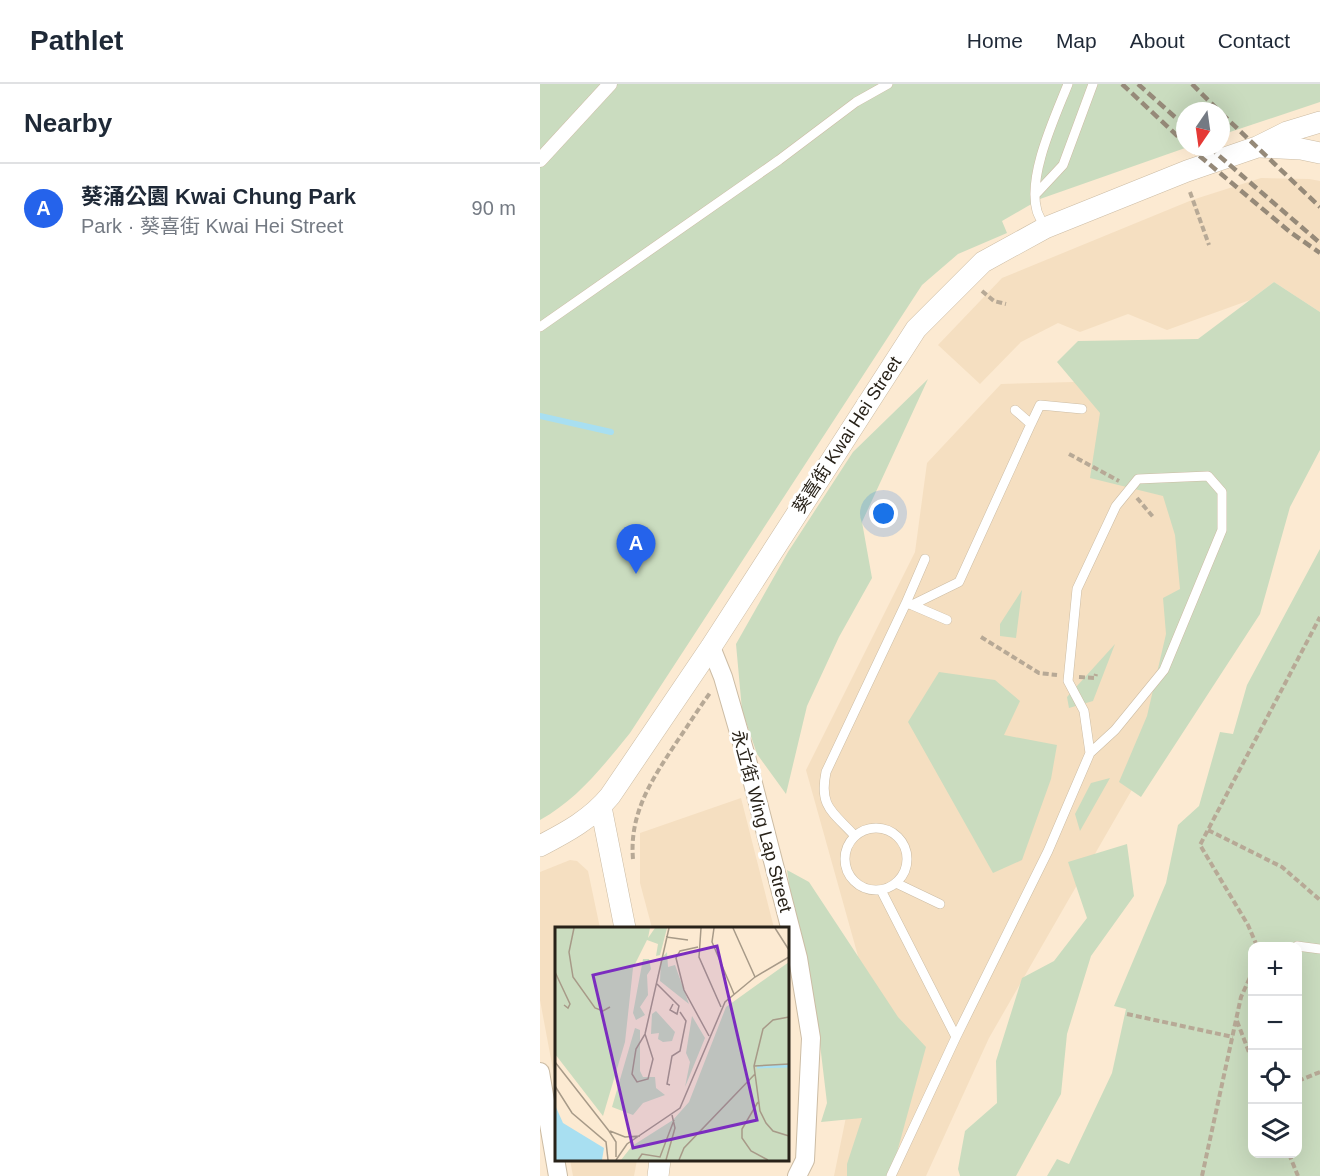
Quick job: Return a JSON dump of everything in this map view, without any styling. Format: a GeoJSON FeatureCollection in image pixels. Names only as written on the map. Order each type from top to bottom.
{"type":"FeatureCollection","features":[{"type":"Feature","properties":{"kind":"street"},"geometry":{"type":"LineString","coordinates":[[540,160],[610,84]]}},
{"type":"Feature","properties":{"kind":"street","name":"葵喜街 Kwai Hei Street"},"geometry":{"type":"LineString","coordinates":[[540,846],[573,829],[601,807],[711,647],[916,329],[983,262],[1045,228],[1187,171],[1257,147],[1287,132],[1320,122]]}},
{"type":"Feature","properties":{"kind":"street","name":"葵喜街 Kwai Hei Street"},"geometry":{"type":"LineString","coordinates":[[1257,147],[1291,148],[1320,153]]}},
{"type":"Feature","properties":{"kind":"street","name":"永立街 Wing Lap Street"},"geometry":{"type":"LineString","coordinates":[[711,647],[723,677],[747,760],[800,970],[811,1038],[805,1160],[797,1176]]}},
{"type":"Feature","properties":{"kind":"street"},"geometry":{"type":"LineString","coordinates":[[601,807],[625,927]]}},
{"type":"Feature","properties":{"kind":"street"},"geometry":{"type":"LineString","coordinates":[[540,1072],[555,1159]]}},
{"type":"Feature","properties":{"kind":"street"},"geometry":{"type":"LineString","coordinates":[[555,1161],[558,1176]]}},
{"type":"Feature","properties":{"kind":"street"},"geometry":{"type":"LineString","coordinates":[[658,1176],[660,1161]]}},
{"type":"Feature","properties":{"kind":"lane"},"geometry":{"type":"LineString","coordinates":[[540,327],[770,167],[856,102],[888,84]]}},
{"type":"Feature","properties":{"kind":"lane"},"geometry":{"type":"LineString","coordinates":[[1045,228],[1037,212],[1035,195],[1042,152],[1068,84]]}},
{"type":"Feature","properties":{"kind":"lane"},"geometry":{"type":"LineString","coordinates":[[1035,195],[1063,165],[1093,84]]}},
{"type":"Feature","properties":{"kind":"lane"},"geometry":{"type":"LineString","coordinates":[[909,604],[959,582],[1040,405],[1082,409]]}},
{"type":"Feature","properties":{"kind":"lane"},"geometry":{"type":"LineString","coordinates":[[1015,410],[1031,424]]}},
{"type":"Feature","properties":{"kind":"lane"},"geometry":{"type":"LineString","coordinates":[[891,1176],[956,1037],[1048,851],[1090,753],[1115,730],[1164,670],[1222,530],[1222,492],[1208,476],[1138,479],[1116,506],[1077,589],[1068,681],[1084,711],[1090,753]]}},
{"type":"Feature","properties":{"kind":"lane"},"geometry":{"type":"LineString","coordinates":[[855,836],[829,807],[824,797],[826,772],[909,604],[925,560]]}},
{"type":"Feature","properties":{"kind":"lane"},"geometry":{"type":"LineString","coordinates":[[909,604],[947,620]]}},
{"type":"Feature","properties":{"kind":"lane"},"geometry":{"type":"LineString","coordinates":[[885,829],[902,841],[908,862],[905,872],[896,883],[881,890],[871,890],[853,881],[845,863],[845,853],[848,844],[855,836],[864,830],[885,829]]}},
{"type":"Feature","properties":{"kind":"lane"},"geometry":{"type":"LineString","coordinates":[[896,883],[940,904]]}},
{"type":"Feature","properties":{"kind":"lane"},"geometry":{"type":"LineString","coordinates":[[881,890],[956,1037]]}},
{"type":"Feature","properties":{"kind":"lane"},"geometry":{"type":"LineString","coordinates":[[1302,947],[1320,949]]}},
{"type":"Feature","properties":{"kind":"path"},"geometry":{"type":"LineString","coordinates":[[1190,192],[1209,245]]}},
{"type":"Feature","properties":{"kind":"path"},"geometry":{"type":"LineString","coordinates":[[982,291],[994,301],[1006,304]]}},
{"type":"Feature","properties":{"kind":"path"},"geometry":{"type":"LineString","coordinates":[[1069,454],[1118,480]]}},
{"type":"Feature","properties":{"kind":"path"},"geometry":{"type":"LineString","coordinates":[[1255,942],[1248,925],[1200,845],[1320,617]]}},
{"type":"Feature","properties":{"kind":"path"},"geometry":{"type":"LineString","coordinates":[[981,637],[1040,673]]}},
{"type":"Feature","properties":{"kind":"path"},"geometry":{"type":"LineString","coordinates":[[634,862],[633,832],[646,790],[714,688]]}},
{"type":"Feature","properties":{"kind":"path"},"geometry":{"type":"LineString","coordinates":[[1208,830],[1282,867],[1320,900]]}},
{"type":"Feature","properties":{"kind":"path"},"geometry":{"type":"LineString","coordinates":[[1202,1176],[1241,997],[1248,982]]}},
{"type":"Feature","properties":{"kind":"path"},"geometry":{"type":"LineString","coordinates":[[1127,1014],[1233,1037]]}},
{"type":"Feature","properties":{"kind":"path"},"geometry":{"type":"LineString","coordinates":[[1236,1020],[1248,1050]]}},
{"type":"Feature","properties":{"kind":"path"},"geometry":{"type":"LineString","coordinates":[[1302,1079],[1320,1072]]}},
{"type":"Feature","properties":{"kind":"path"},"geometry":{"type":"LineString","coordinates":[[1291,1158],[1298,1176]]}},
{"type":"Feature","properties":{"kind":"shaded area"},"geometry":{"type":"Polygon","coordinates":[[[1261,178],[1320,181],[1320,312],[1274,282],[1250,300],[1167,330],[1128,314],[1080,332],[1058,323],[1021,342],[980,384],[938,345],[1002,278],[1192,200],[1261,178]]]}},
{"type":"Feature","properties":{"kind":"shaded area"},"geometry":{"type":"Polygon","coordinates":[[[1112,381],[1214,420],[1168,727],[989,1038],[926,1176],[834,1176],[870,999],[806,770],[915,552],[927,463],[1001,384],[1112,381]]]}},
{"type":"Feature","properties":{"kind":"shaded area"},"geometry":{"type":"Polygon","coordinates":[[[741,798],[774,927],[652,927],[640,883],[640,833],[741,798]]]}},
{"type":"Feature","properties":{"kind":"shaded area"},"geometry":{"type":"Polygon","coordinates":[[[570,860],[577,861],[588,871],[600,927],[555,927],[555,1081],[540,1000],[540,872],[570,860]]]}},
{"type":"Feature","properties":{"kind":"shaded area"},"geometry":{"type":"Polygon","coordinates":[[[570,1161],[637,1161],[634,1176],[573,1176],[570,1161]]]}},
{"type":"Feature","properties":{"kind":"green space"},"geometry":{"type":"Polygon","coordinates":[[[540,84],[1320,84],[1320,102],[1230,132],[1230,102],[1176,102],[1176,151],[1040,199],[1002,221],[1007,233],[958,254],[922,285],[630,733],[578,792],[554,812],[540,820],[540,84]]]}},
{"type":"Feature","properties":{"kind":"green space"},"geometry":{"type":"Polygon","coordinates":[[[1274,282],[1320,312],[1320,450],[1290,507],[1260,614],[1141,797],[1119,782],[1147,716],[1166,634],[1163,598],[1180,589],[1175,535],[1163,496],[1090,478],[1100,413],[1057,362],[1078,341],[1198,339],[1274,282]]]}},
{"type":"Feature","properties":{"kind":"green space"},"geometry":{"type":"Polygon","coordinates":[[[928,379],[862,522],[872,578],[839,637],[807,706],[786,794],[757,754],[742,710],[736,644],[788,552],[853,452],[928,379]]]}},
{"type":"Feature","properties":{"kind":"green space"},"geometry":{"type":"Polygon","coordinates":[[[1320,549],[1320,1176],[1047,1176],[1057,1159],[1069,1164],[1112,1073],[1126,1009],[1114,1006],[1166,883],[1178,825],[1199,806],[1220,732],[1233,734],[1247,685],[1320,549]]]}},
{"type":"Feature","properties":{"kind":"green space"},"geometry":{"type":"Polygon","coordinates":[[[1022,590],[1016,638],[1000,636],[1000,624],[1022,590]]]}},
{"type":"Feature","properties":{"kind":"green space"},"geometry":{"type":"Polygon","coordinates":[[[1115,644],[1093,701],[1069,708],[1067,697],[1115,644]]]}},
{"type":"Feature","properties":{"kind":"green space"},"geometry":{"type":"Polygon","coordinates":[[[939,672],[995,680],[1020,701],[1004,735],[1057,745],[1051,779],[1022,860],[993,873],[908,722],[939,672]]]}},
{"type":"Feature","properties":{"kind":"green space"},"geometry":{"type":"Polygon","coordinates":[[[1110,778],[1080,831],[1075,814],[1091,783],[1110,778]]]}},
{"type":"Feature","properties":{"kind":"green space"},"geometry":{"type":"Polygon","coordinates":[[[1127,844],[1134,896],[1091,956],[1067,1034],[1061,1094],[1016,1176],[960,1176],[958,1169],[965,1131],[997,1103],[996,1061],[1022,978],[1054,961],[1087,918],[1068,862],[1127,844]]]}},
{"type":"Feature","properties":{"kind":"green space"},"geometry":{"type":"Polygon","coordinates":[[[787,870],[809,882],[898,1017],[926,1047],[891,1174],[888,1176],[847,1176],[847,1164],[862,1118],[821,1122],[827,1103],[819,1036],[797,939],[787,870]]]}},
{"type":"Feature","properties":{"kind":"waterway"},"geometry":{"type":"LineString","coordinates":[[540,416],[611,432]]}},
{"type":"Feature","properties":{"kind":"railway"},"geometry":{"type":"LineString","coordinates":[[1122,84],[1176,135]]}},
{"type":"Feature","properties":{"kind":"railway"},"geometry":{"type":"LineString","coordinates":[[1138,84],[1176,118]]}},
{"type":"Feature","properties":{"kind":"railway"},"geometry":{"type":"LineString","coordinates":[[1192,84],[1210,102]]}},
{"type":"Feature","properties":{"kind":"railway"},"geometry":{"type":"LineString","coordinates":[[1230,122],[1320,207]]}},
{"type":"Feature","properties":{"kind":"railway"},"geometry":{"type":"LineString","coordinates":[[1200,156],[1290,232],[1320,253]]}},
{"type":"Feature","properties":{"kind":"railway"},"geometry":{"type":"LineString","coordinates":[[1219,156],[1320,243]]}},
{"type":"Feature","properties":{"kind":"place","name":"葵涌公園 Kwai Chung Park"},"geometry":{"type":"Point","coordinates":[636,574]}}]}
